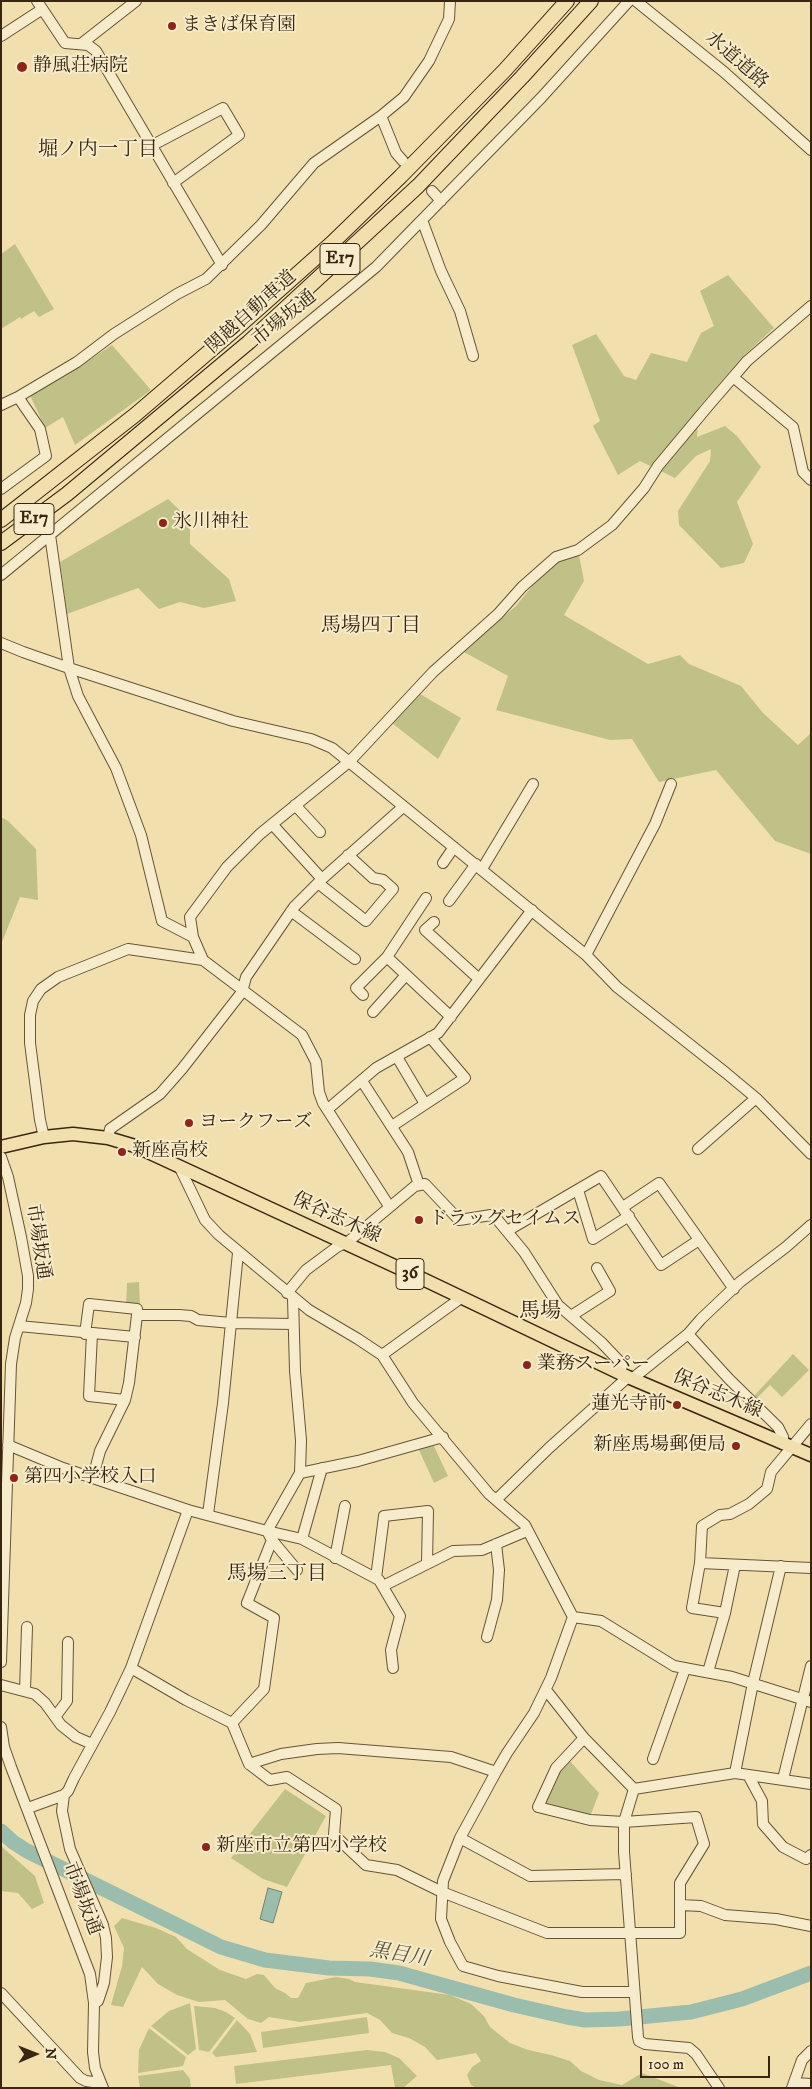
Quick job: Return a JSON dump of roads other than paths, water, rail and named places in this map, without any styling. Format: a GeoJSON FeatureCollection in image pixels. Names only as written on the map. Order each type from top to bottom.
{"type":"FeatureCollection","features":[{"type":"Feature","properties":{"kind":"highway","name":"関越自動車道"},"geometry":{"type":"LineString","coordinates":[[1,520],[134,416],[332,243],[505,70],[567,1]]}},
{"type":"Feature","properties":{"kind":"highway","name":"関越自動車道"},"geometry":{"type":"LineString","coordinates":[[1,543],[67,494],[142,434],[264,329],[418,186],[522,77],[590,1]]}},
{"type":"Feature","properties":{"kind":"main road","name":"保谷志木線"},"geometry":{"type":"LineString","coordinates":[[1,1147],[44,1137],[73,1134],[108,1138],[135,1146],[627,1376],[811,1455]]}},
{"type":"Feature","properties":{"kind":"street"},"geometry":{"type":"LineString","coordinates":[[81,44],[136,1]]}},
{"type":"Feature","properties":{"kind":"street"},"geometry":{"type":"LineString","coordinates":[[1,405],[77,362],[114,334],[177,294],[206,279],[222,265],[261,225],[314,163],[381,116],[404,97],[429,61],[449,19],[450,1]]}},
{"type":"Feature","properties":{"kind":"street","name":"市場坂通"},"geometry":{"type":"LineString","coordinates":[[1,574],[376,267],[541,98],[629,1]]}},
{"type":"Feature","properties":{"kind":"street","name":"水道道路"},"geometry":{"type":"LineString","coordinates":[[636,1],[724,72],[811,150]]}},
{"type":"Feature","properties":{"kind":"street"},"geometry":{"type":"LineString","coordinates":[[1,36],[39,6],[65,43],[88,45],[96,51],[222,265]]}},
{"type":"Feature","properties":{"kind":"street"},"geometry":{"type":"LineString","coordinates":[[151,146],[223,108],[235,128],[239,135],[173,183]]}},
{"type":"Feature","properties":{"kind":"street"},"geometry":{"type":"LineString","coordinates":[[381,116],[396,154],[403,161]]}},
{"type":"Feature","properties":{"kind":"street"},"geometry":{"type":"LineString","coordinates":[[432,191],[441,200]]}},
{"type":"Feature","properties":{"kind":"street"},"geometry":{"type":"LineString","coordinates":[[422,220],[441,271],[460,311],[473,356]]}},
{"type":"Feature","properties":{"kind":"street"},"geometry":{"type":"LineString","coordinates":[[389,1206],[319,1092],[316,1062],[302,1035],[242,992],[203,960],[193,937],[190,917],[228,867],[260,834],[350,761],[433,672],[498,614],[529,581],[556,557],[578,550],[612,526],[644,488],[658,466],[748,361],[811,306]]}},
{"type":"Feature","properties":{"kind":"street"},"geometry":{"type":"LineString","coordinates":[[734,377],[793,427],[803,472],[811,480]]}},
{"type":"Feature","properties":{"kind":"street"},"geometry":{"type":"LineString","coordinates":[[1,489],[46,456],[40,429],[18,397]]}},
{"type":"Feature","properties":{"kind":"street"},"geometry":{"type":"LineString","coordinates":[[50,535],[69,668],[78,696],[116,768],[141,835],[162,921],[193,937]]}},
{"type":"Feature","properties":{"kind":"street"},"geometry":{"type":"LineString","coordinates":[[1,643],[69,668],[233,721],[311,739],[332,748],[350,761],[403,808],[479,866],[586,955],[617,987],[756,1098],[811,1154]]}},
{"type":"Feature","properties":{"kind":"street"},"geometry":{"type":"LineString","coordinates":[[449,901],[479,866],[533,784]]}},
{"type":"Feature","properties":{"kind":"street"},"geometry":{"type":"LineString","coordinates":[[586,955],[651,832],[671,784]]}},
{"type":"Feature","properties":{"kind":"street"},"geometry":{"type":"LineString","coordinates":[[295,805],[320,832]]}},
{"type":"Feature","properties":{"kind":"street"},"geometry":{"type":"LineString","coordinates":[[108,1138],[110,1129],[150,1102],[170,1084],[242,992],[246,977],[291,911],[348,855],[403,808]]}},
{"type":"Feature","properties":{"kind":"street"},"geometry":{"type":"LineString","coordinates":[[272,824],[320,881],[366,921],[392,888],[384,880],[373,878],[348,855]]}},
{"type":"Feature","properties":{"kind":"street"},"geometry":{"type":"LineString","coordinates":[[443,863],[454,848]]}},
{"type":"Feature","properties":{"kind":"street"},"geometry":{"type":"LineString","coordinates":[[363,995],[356,988],[386,957],[426,898]]}},
{"type":"Feature","properties":{"kind":"street"},"geometry":{"type":"LineString","coordinates":[[328,1109],[376,1068],[438,1033],[532,910]]}},
{"type":"Feature","properties":{"kind":"street"},"geometry":{"type":"LineString","coordinates":[[291,911],[355,959]]}},
{"type":"Feature","properties":{"kind":"street"},"geometry":{"type":"LineString","coordinates":[[434,922],[425,930],[479,979]]}},
{"type":"Feature","properties":{"kind":"street"},"geometry":{"type":"LineString","coordinates":[[44,1137],[30,1043],[30,1015],[33,1001],[41,990],[58,977],[128,949],[203,960]]}},
{"type":"Feature","properties":{"kind":"street"},"geometry":{"type":"LineString","coordinates":[[386,957],[451,1017]]}},
{"type":"Feature","properties":{"kind":"street"},"geometry":{"type":"LineString","coordinates":[[373,1012],[406,975]]}},
{"type":"Feature","properties":{"kind":"street"},"geometry":{"type":"LineString","coordinates":[[392,1126],[465,1078],[430,1037]]}},
{"type":"Feature","properties":{"kind":"street"},"geometry":{"type":"LineString","coordinates":[[397,1057],[425,1104]]}},
{"type":"Feature","properties":{"kind":"street"},"geometry":{"type":"LineString","coordinates":[[362,1081],[408,1152],[419,1185]]}},
{"type":"Feature","properties":{"kind":"street"},"geometry":{"type":"LineString","coordinates":[[698,1149],[756,1098]]}},
{"type":"Feature","properties":{"kind":"street","name":"市場坂通"},"geometry":{"type":"LineString","coordinates":[[1,1157],[12,1194],[28,1276],[26,1304],[12,1352],[1,1662]]}},
{"type":"Feature","properties":{"kind":"street"},"geometry":{"type":"LineString","coordinates":[[179,1166],[205,1220],[238,1252],[309,1310],[382,1355],[413,1403],[489,1494],[524,1525],[573,1617],[546,1690],[534,1713],[496,1772],[460,1838],[442,1881],[441,1919],[450,1942],[463,1966],[498,1976],[582,1992],[634,1994]]}},
{"type":"Feature","properties":{"kind":"street"},"geometry":{"type":"LineString","coordinates":[[508,1232],[601,1176],[661,1265],[699,1240]]}},
{"type":"Feature","properties":{"kind":"street"},"geometry":{"type":"LineString","coordinates":[[578,1190],[593,1239],[659,1183],[734,1289]]}},
{"type":"Feature","properties":{"kind":"street"},"geometry":{"type":"LineString","coordinates":[[232,1723],[264,1689],[274,1618],[247,1603],[269,1536],[300,1473],[301,1440],[290,1295],[306,1270],[344,1244],[389,1206],[419,1185],[425,1184],[459,1220],[492,1215],[524,1252],[558,1306],[601,1342],[620,1362],[627,1376]]}},
{"type":"Feature","properties":{"kind":"street"},"geometry":{"type":"LineString","coordinates":[[496,1500],[627,1376],[688,1334],[701,1319],[734,1289],[811,1225]]}},
{"type":"Feature","properties":{"kind":"street"},"geometry":{"type":"LineString","coordinates":[[208,1514],[223,1403],[238,1252]]}},
{"type":"Feature","properties":{"kind":"street"},"geometry":{"type":"LineString","coordinates":[[571,1316],[610,1291],[597,1268]]}},
{"type":"Feature","properties":{"kind":"street"},"geometry":{"type":"LineString","coordinates":[[382,1355],[461,1298]]}},
{"type":"Feature","properties":{"kind":"street"},"geometry":{"type":"LineString","coordinates":[[93,1477],[100,1451],[125,1400],[135,1338],[137,1309],[89,1304],[89,1396],[125,1400]]}},
{"type":"Feature","properties":{"kind":"street"},"geometry":{"type":"LineString","coordinates":[[137,1315],[191,1316],[198,1320],[231,1323],[293,1324]]}},
{"type":"Feature","properties":{"kind":"street"},"geometry":{"type":"LineString","coordinates":[[19,1326],[135,1338]]}},
{"type":"Feature","properties":{"kind":"street"},"geometry":{"type":"LineString","coordinates":[[688,1334],[729,1379],[778,1427],[788,1446]]}},
{"type":"Feature","properties":{"kind":"street"},"geometry":{"type":"LineString","coordinates":[[724,1614],[692,1608],[700,1564],[702,1526],[720,1515],[730,1514],[749,1504],[768,1489],[772,1472],[788,1446],[811,1424]]}},
{"type":"Feature","properties":{"kind":"street"},"geometry":{"type":"LineString","coordinates":[[300,1473],[358,1461],[443,1437]]}},
{"type":"Feature","properties":{"kind":"street"},"geometry":{"type":"LineString","coordinates":[[8,1445],[63,1468],[188,1510],[208,1514],[269,1536],[302,1540],[379,1582],[400,1616],[391,1650],[393,1668]]}},
{"type":"Feature","properties":{"kind":"street"},"geometry":{"type":"LineString","coordinates":[[302,1540],[322,1468]]}},
{"type":"Feature","properties":{"kind":"street"},"geometry":{"type":"LineString","coordinates":[[335,1558],[345,1506]]}},
{"type":"Feature","properties":{"kind":"street"},"geometry":{"type":"LineString","coordinates":[[30,1814],[68,1791],[131,1668],[188,1510]]}},
{"type":"Feature","properties":{"kind":"street"},"geometry":{"type":"LineString","coordinates":[[379,1582],[384,1516],[428,1511],[427,1564]]}},
{"type":"Feature","properties":{"kind":"street"},"geometry":{"type":"LineString","coordinates":[[379,1582],[453,1552],[482,1550],[527,1531]]}},
{"type":"Feature","properties":{"kind":"street"},"geometry":{"type":"LineString","coordinates":[[269,1536],[297,1570]]}},
{"type":"Feature","properties":{"kind":"street"},"geometry":{"type":"LineString","coordinates":[[487,1637],[495,1625],[498,1600],[499,1570],[496,1544]]}},
{"type":"Feature","properties":{"kind":"street"},"geometry":{"type":"LineString","coordinates":[[700,1564],[811,1568]]}},
{"type":"Feature","properties":{"kind":"street"},"geometry":{"type":"LineString","coordinates":[[708,1672],[735,1565]]}},
{"type":"Feature","properties":{"kind":"street"},"geometry":{"type":"LineString","coordinates":[[734,1772],[752,1683],[781,1566]]}},
{"type":"Feature","properties":{"kind":"street"},"geometry":{"type":"LineString","coordinates":[[573,1617],[601,1621],[674,1666],[752,1683],[806,1701]]}},
{"type":"Feature","properties":{"kind":"street"},"geometry":{"type":"LineString","coordinates":[[25,1691],[27,1627]]}},
{"type":"Feature","properties":{"kind":"street"},"geometry":{"type":"LineString","coordinates":[[55,1717],[67,1701],[68,1642]]}},
{"type":"Feature","properties":{"kind":"street"},"geometry":{"type":"LineString","coordinates":[[783,1779],[806,1701],[811,1666]]}},
{"type":"Feature","properties":{"kind":"street"},"geometry":{"type":"LineString","coordinates":[[131,1668],[186,1700],[232,1723],[249,1764],[270,1780],[287,1778],[336,1809],[334,1835],[366,1865],[396,1870],[442,1892],[550,1934],[680,1934],[680,1883],[704,1844],[696,1817],[624,1822],[590,1820],[538,1807],[556,1768],[584,1738]]}},
{"type":"Feature","properties":{"kind":"street"},"geometry":{"type":"LineString","coordinates":[[653,1759],[685,1669]]}},
{"type":"Feature","properties":{"kind":"street"},"geometry":{"type":"LineString","coordinates":[[1,1685],[35,1694],[45,1702],[61,1725],[76,1737],[92,1744]]}},
{"type":"Feature","properties":{"kind":"street"},"geometry":{"type":"LineString","coordinates":[[546,1690],[584,1738],[634,1789]]}},
{"type":"Feature","properties":{"kind":"street","name":"市場坂通"},"geometry":{"type":"LineString","coordinates":[[1,1727],[4,1747],[88,1968],[94,2003],[93,2052],[102,2085]]}},
{"type":"Feature","properties":{"kind":"street"},"geometry":{"type":"LineString","coordinates":[[249,1764],[281,1754],[338,1748],[451,1758],[496,1772]]}},
{"type":"Feature","properties":{"kind":"street"},"geometry":{"type":"LineString","coordinates":[[634,1789],[734,1772],[811,1784]]}},
{"type":"Feature","properties":{"kind":"street"},"geometry":{"type":"LineString","coordinates":[[748,1775],[762,1801],[763,1824],[784,1847],[806,1859],[811,1855]]}},
{"type":"Feature","properties":{"kind":"street"},"geometry":{"type":"LineString","coordinates":[[634,1789],[624,1822],[634,1994],[639,2041],[645,2044],[689,2048],[696,2054],[718,2088]]}},
{"type":"Feature","properties":{"kind":"street"},"geometry":{"type":"LineString","coordinates":[[64,1795],[62,1811],[70,1849],[103,1925],[106,1938],[104,1983],[98,2001],[94,2003]]}},
{"type":"Feature","properties":{"kind":"street"},"geometry":{"type":"LineString","coordinates":[[460,1838],[530,1876],[626,1874]]}},
{"type":"Feature","properties":{"kind":"street"},"geometry":{"type":"LineString","coordinates":[[680,1905],[702,1906],[725,1915],[776,1919],[811,1926]]}},
{"type":"Feature","properties":{"kind":"street"},"geometry":{"type":"LineString","coordinates":[[1,1993],[80,2078],[102,2085]]}},
{"type":"Feature","properties":{"kind":"street"},"geometry":{"type":"LineString","coordinates":[[811,2051],[802,2060],[793,2085],[811,2084]]}},
{"type":"Feature","properties":{"kind":"waterway","name":"黒目川"},"geometry":{"type":"LineString","coordinates":[[1,1831],[27,1851],[221,1947],[265,1960],[329,1968],[370,1969],[399,1973],[514,2005],[567,2017],[585,2020],[619,2019],[691,2012],[742,1999],[811,1973]]}},
{"type":"Feature","properties":{"kind":"place","name":"まきば保育園"},"geometry":{"type":"Point","coordinates":[172,26]}},
{"type":"Feature","properties":{"kind":"place","name":"静風荘病院"},"geometry":{"type":"Point","coordinates":[22,67]}},
{"type":"Feature","properties":{"kind":"place","name":"氷川神社"},"geometry":{"type":"Point","coordinates":[163,523]}},
{"type":"Feature","properties":{"kind":"place","name":"ヨークフーズ"},"geometry":{"type":"Point","coordinates":[189,1123]}},
{"type":"Feature","properties":{"kind":"place","name":"新座高校"},"geometry":{"type":"Point","coordinates":[122,1152]}},
{"type":"Feature","properties":{"kind":"place","name":"ドラッグセイムス"},"geometry":{"type":"Point","coordinates":[419,1220]}},
{"type":"Feature","properties":{"kind":"place","name":"業務スーパー"},"geometry":{"type":"Point","coordinates":[527,1365]}},
{"type":"Feature","properties":{"kind":"place","name":"蓮光寺前"},"geometry":{"type":"Point","coordinates":[677,1405]}},
{"type":"Feature","properties":{"kind":"place","name":"新座馬場郵便局"},"geometry":{"type":"Point","coordinates":[736,1446]}},
{"type":"Feature","properties":{"kind":"place","name":"第四小学校入口"},"geometry":{"type":"Point","coordinates":[14,1478]}},
{"type":"Feature","properties":{"kind":"place","name":"新座市立第四小学校"},"geometry":{"type":"Point","coordinates":[206,1847]}},
{"type":"Feature","properties":{"kind":"district","name":"堀ノ内一丁目"},"geometry":{"type":"Point","coordinates":[98,151]}},
{"type":"Feature","properties":{"kind":"district","name":"馬場四丁目"},"geometry":{"type":"Point","coordinates":[371,627]}},
{"type":"Feature","properties":{"kind":"district","name":"馬場"},"geometry":{"type":"Point","coordinates":[540,1313]}},
{"type":"Feature","properties":{"kind":"district","name":"馬場三丁目"},"geometry":{"type":"Point","coordinates":[277,1575]}}]}
